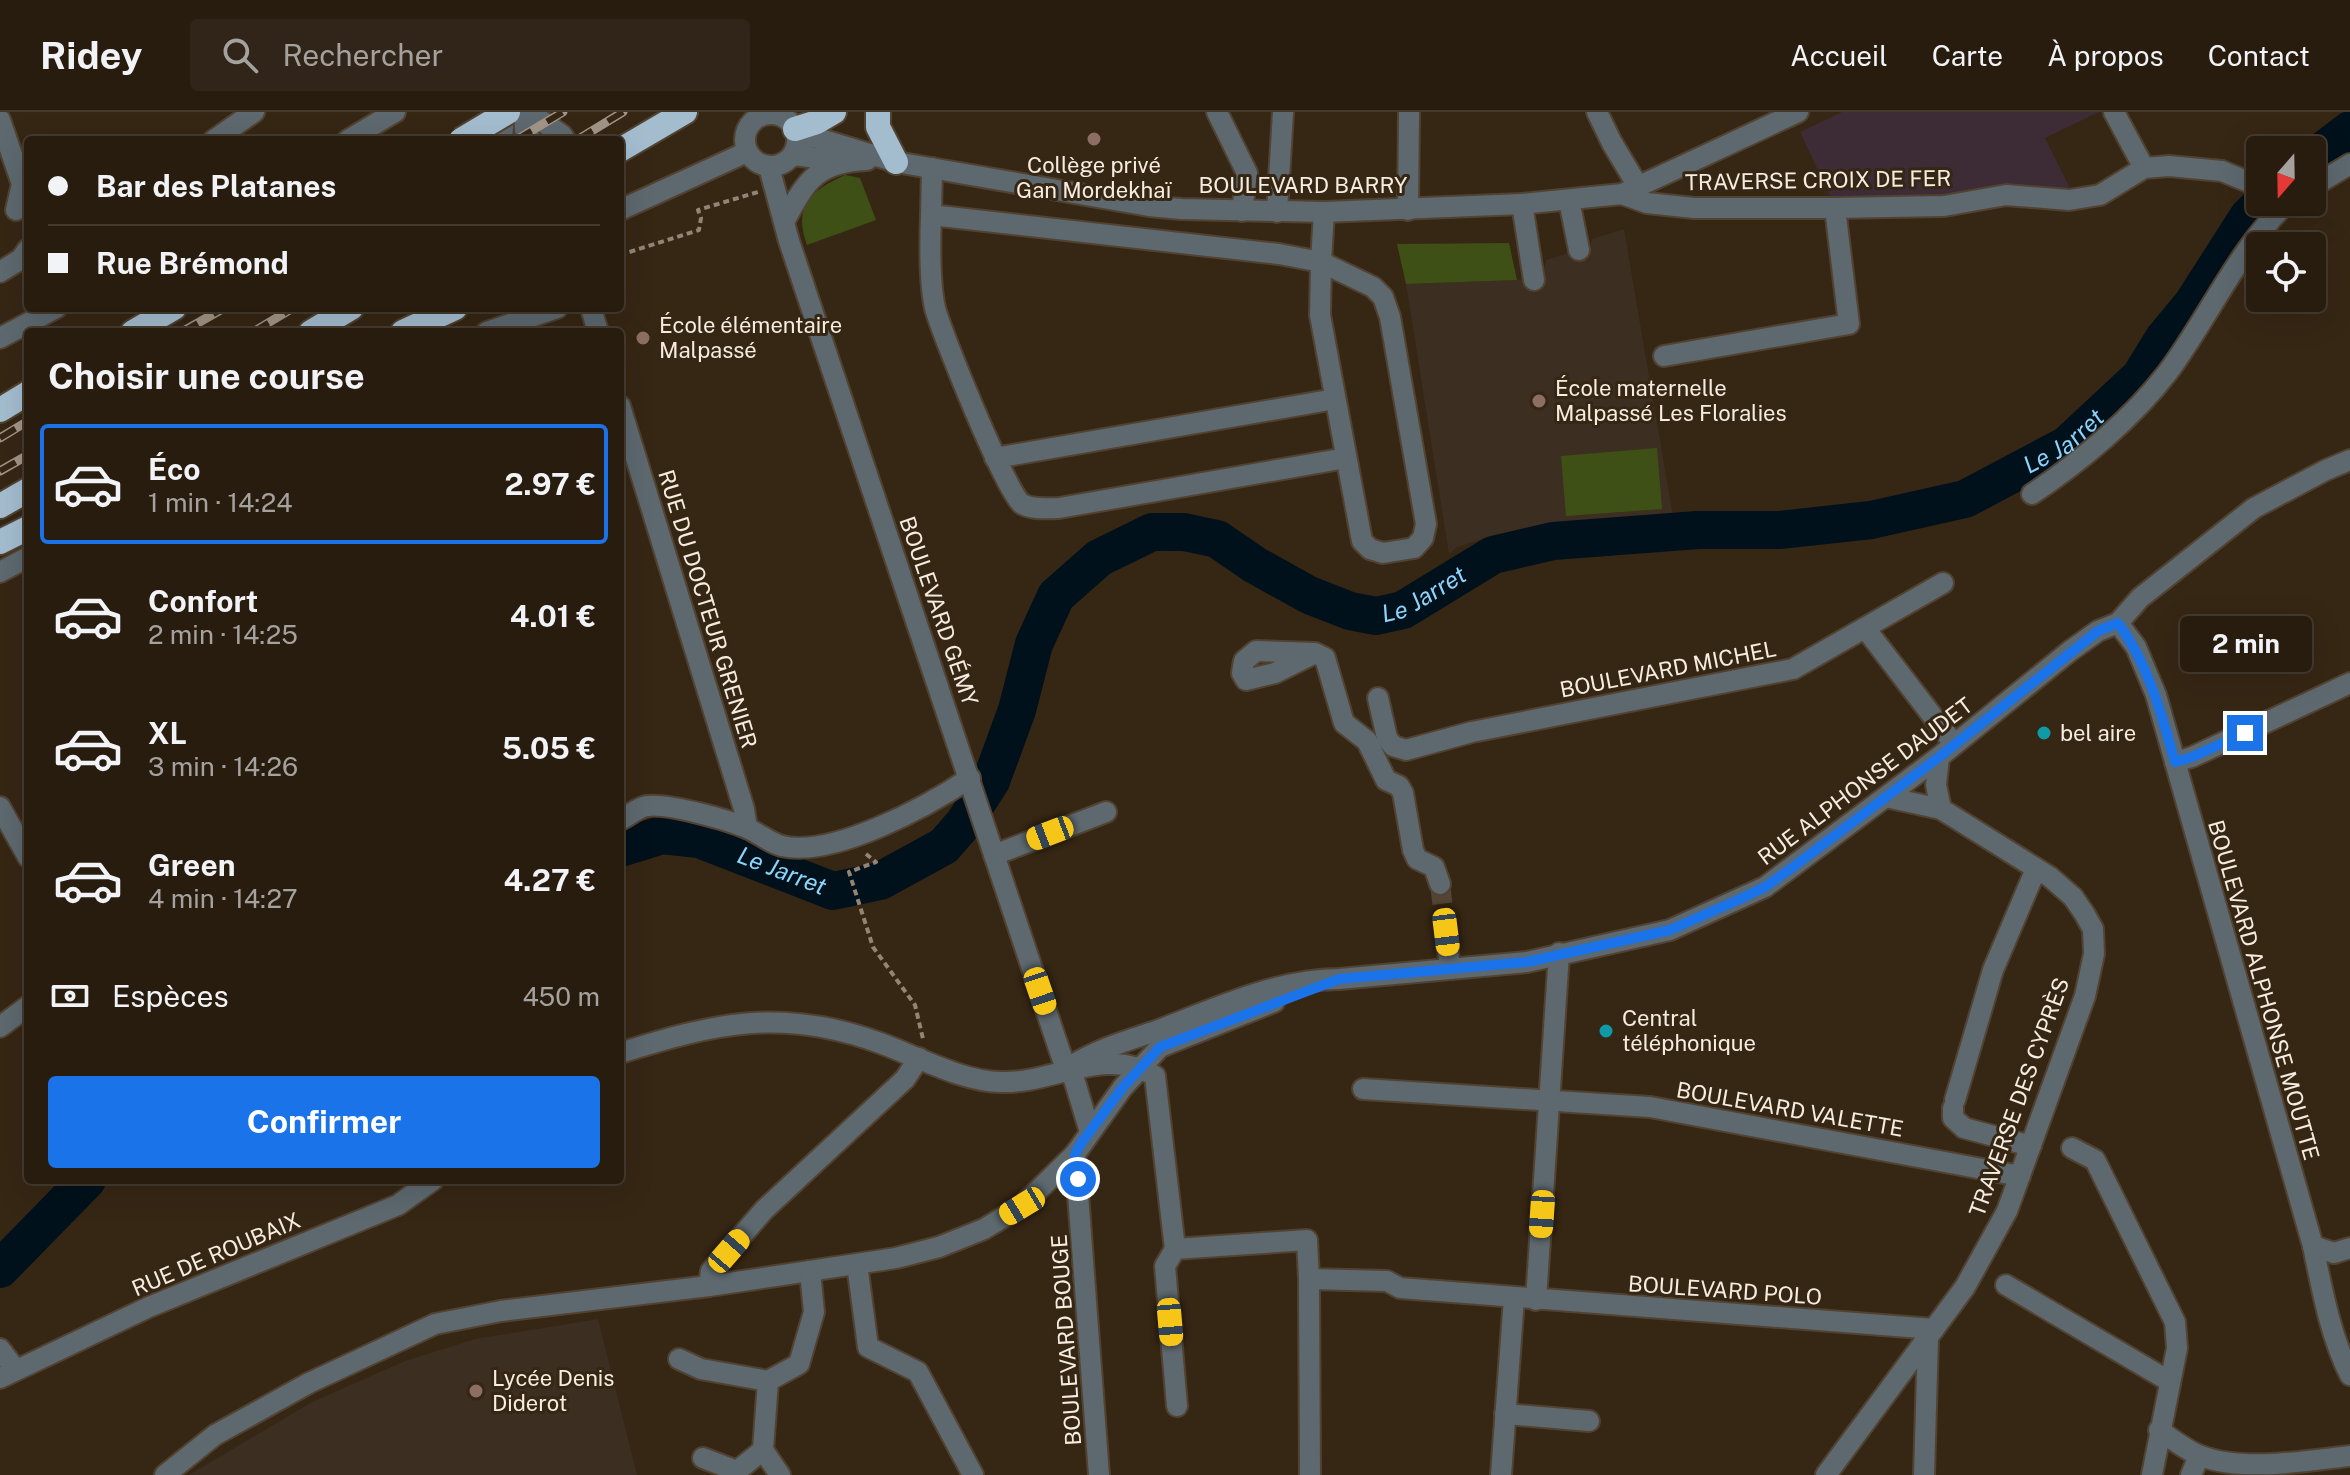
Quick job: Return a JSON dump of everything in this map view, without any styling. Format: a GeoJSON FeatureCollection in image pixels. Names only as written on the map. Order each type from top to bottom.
{"type":"FeatureCollection","features":[{"type":"Feature","properties":{"kind":"highway"},"geometry":{"type":"LineString","coordinates":[[467,136],[506,112]]}},
{"type":"Feature","properties":{"kind":"highway"},"geometry":{"type":"LineString","coordinates":[[624,148],[685,112]]}},
{"type":"Feature","properties":{"kind":"highway"},"geometry":{"type":"LineString","coordinates":[[795,141],[834,112]]}},
{"type":"Feature","properties":{"kind":"highway"},"geometry":{"type":"LineString","coordinates":[[878,112],[878,127],[890,161]]}},
{"type":"Feature","properties":{"kind":"highway"},"geometry":{"type":"LineString","coordinates":[[140,328],[167,312]]}},
{"type":"Feature","properties":{"kind":"highway"},"geometry":{"type":"LineString","coordinates":[[318,328],[344,312]]}},
{"type":"Feature","properties":{"kind":"highway"},"geometry":{"type":"LineString","coordinates":[[412,328],[446,312]]}},
{"type":"Feature","properties":{"kind":"highway"},"geometry":{"type":"LineString","coordinates":[[0,410],[24,395]]}},
{"type":"Feature","properties":{"kind":"highway"},"geometry":{"type":"LineString","coordinates":[[0,506],[24,492]]}},
{"type":"Feature","properties":{"kind":"highway"},"geometry":{"type":"LineString","coordinates":[[0,542],[24,530]]}},
{"type":"Feature","properties":{"kind":"street"},"geometry":{"type":"LineString","coordinates":[[220,136],[254,112]]}},
{"type":"Feature","properties":{"kind":"street"},"geometry":{"type":"LineString","coordinates":[[355,136],[395,112]]}},
{"type":"Feature","properties":{"kind":"street"},"geometry":{"type":"LineString","coordinates":[[503,136],[506,112]]}},
{"type":"Feature","properties":{"kind":"street"},"geometry":{"type":"LineString","coordinates":[[529,136],[525,130],[526,112],[563,136]]}},
{"type":"Feature","properties":{"kind":"street"},"geometry":{"type":"LineString","coordinates":[[1217,112],[1247,173],[1242,211]]}},
{"type":"Feature","properties":{"kind":"street"},"geometry":{"type":"LineString","coordinates":[[1277,212],[1283,112]]}},
{"type":"Feature","properties":{"kind":"street"},"geometry":{"type":"LineString","coordinates":[[1408,210],[1409,112]]}},
{"type":"Feature","properties":{"kind":"street"},"geometry":{"type":"LineString","coordinates":[[1597,112],[1630,191]]}},
{"type":"Feature","properties":{"kind":"street","name":"BOULEVARD BARRY"},"geometry":{"type":"LineString","coordinates":[[795,141],[814,137],[890,161],[1149,206],[1277,212],[1408,210],[1569,200],[1630,191],[1798,112]]}},
{"type":"Feature","properties":{"kind":"street"},"geometry":{"type":"LineString","coordinates":[[2114,112],[2144,168],[2169,166],[2222,171],[2246,181]]}},
{"type":"Feature","properties":{"kind":"street"},"geometry":{"type":"LineString","coordinates":[[795,141],[778,166],[769,167],[752,160],[747,152],[745,134],[754,116],[782,116],[795,141],[842,161],[890,161]]}},
{"type":"Feature","properties":{"kind":"street"},"geometry":{"type":"LineString","coordinates":[[0,120],[22,184],[15,213]]}},
{"type":"Feature","properties":{"kind":"street"},"geometry":{"type":"LineString","coordinates":[[624,208],[747,152]]}},
{"type":"Feature","properties":{"kind":"street"},"geometry":{"type":"LineString","coordinates":[[785,220],[802,187],[813,176],[842,161]]}},
{"type":"Feature","properties":{"kind":"street"},"geometry":{"type":"LineString","coordinates":[[2326,179],[2350,164]]}},
{"type":"Feature","properties":{"kind":"street","name":"BOULEVARD GÉMY"},"geometry":{"type":"LineString","coordinates":[[769,167],[789,241],[1066,1069],[1074,1079],[1090,1132]]}},
{"type":"Feature","properties":{"kind":"street"},"geometry":{"type":"LineString","coordinates":[[932,168],[935,307],[995,458],[1021,504],[1059,508],[1346,458]]}},
{"type":"Feature","properties":{"kind":"street","name":"TRAVERSE CROIX DE FER"},"geometry":{"type":"LineString","coordinates":[[1630,191],[1647,203],[1694,208],[1944,206],[2006,195],[2069,200],[2100,195],[2144,168]]}},
{"type":"Feature","properties":{"kind":"street"},"geometry":{"type":"LineString","coordinates":[[624,195],[644,199]]}},
{"type":"Feature","properties":{"kind":"street"},"geometry":{"type":"LineString","coordinates":[[1569,200],[1579,250]]}},
{"type":"Feature","properties":{"kind":"street"},"geometry":{"type":"LineString","coordinates":[[1522,204],[1534,280]]}},
{"type":"Feature","properties":{"kind":"street"},"geometry":{"type":"LineString","coordinates":[[1664,356],[1849,324],[1835,208]]}},
{"type":"Feature","properties":{"kind":"street"},"geometry":{"type":"LineString","coordinates":[[931,215],[1279,254],[1321,262],[1373,287],[1383,297],[1387,307],[1426,524],[1423,538],[1414,548],[1383,553],[1370,549],[1362,541],[1320,315],[1321,262],[1324,212]]}},
{"type":"Feature","properties":{"kind":"street"},"geometry":{"type":"LineString","coordinates":[[2032,494],[2073,467],[2167,373],[2259,236],[2276,216]]}},
{"type":"Feature","properties":{"kind":"street"},"geometry":{"type":"LineString","coordinates":[[0,272],[24,255]]}},
{"type":"Feature","properties":{"kind":"street"},"geometry":{"type":"LineString","coordinates":[[0,338],[49,312]]}},
{"type":"Feature","properties":{"kind":"street"},"geometry":{"type":"LineString","coordinates":[[499,328],[545,312]]}},
{"type":"Feature","properties":{"kind":"street"},"geometry":{"type":"LineString","coordinates":[[995,458],[1335,399]]}},
{"type":"Feature","properties":{"kind":"street","name":"RUE DU DOCTEUR GRENIER"},"geometry":{"type":"LineString","coordinates":[[624,419],[744,809],[747,828]]}},
{"type":"Feature","properties":{"kind":"street","name":"RUE ALPHONSE DAUDET"},"geometry":{"type":"LineString","coordinates":[[1066,1069],[1092,1052],[1200,1013],[1309,979],[1527,962],[1670,930],[1765,887],[1886,797],[2070,651],[2098,631],[2118,623],[2140,598],[2254,508],[2350,460]]}},
{"type":"Feature","properties":{"kind":"street"},"geometry":{"type":"LineString","coordinates":[[0,572],[24,559]]}},
{"type":"Feature","properties":{"kind":"street","name":"BOULEVARD MICHEL"},"geometry":{"type":"LineString","coordinates":[[1378,698],[1387,738],[1393,746],[1406,750],[1472,732],[1793,669],[1943,583]]}},
{"type":"Feature","properties":{"kind":"street","name":"BOULEVARD ALPHONSE MOUTTE"},"geometry":{"type":"LineString","coordinates":[[2118,623],[2136,647],[2156,695],[2313,1246],[2327,1309],[2350,1375]]}},
{"type":"Feature","properties":{"kind":"street"},"geometry":{"type":"LineString","coordinates":[[1865,628],[1946,750],[1936,785],[1941,809]]}},
{"type":"Feature","properties":{"kind":"street"},"geometry":{"type":"LineString","coordinates":[[1315,653],[1325,658],[1344,723],[1367,741],[1386,780],[1399,786],[1403,793],[1413,850],[1417,859],[1434,867],[1440,884]]}},
{"type":"Feature","properties":{"kind":"street"},"geometry":{"type":"LineString","coordinates":[[2175,762],[2192,757],[2350,683]]}},
{"type":"Feature","properties":{"kind":"street"},"geometry":{"type":"LineString","coordinates":[[624,818],[645,806],[669,806],[747,828],[780,845],[805,848],[895,821],[940,798],[970,778]]}},
{"type":"Feature","properties":{"kind":"street","name":"TRAVERSE DES CYPRÈS"},"geometry":{"type":"LineString","coordinates":[[1826,1475],[1965,1287],[2007,1211],[2085,996],[2094,954],[2093,929],[2073,897],[2036,869],[1941,809],[1886,797]]}},
{"type":"Feature","properties":{"kind":"street"},"geometry":{"type":"LineString","coordinates":[[0,807],[24,850]]}},
{"type":"Feature","properties":{"kind":"street"},"geometry":{"type":"LineString","coordinates":[[994,855],[1106,812]]}},
{"type":"Feature","properties":{"kind":"street"},"geometry":{"type":"LineString","coordinates":[[2031,1146],[1964,1128],[1953,1118],[1954,1104],[1993,970],[2036,869]]}},
{"type":"Feature","properties":{"kind":"street"},"geometry":{"type":"LineString","coordinates":[[1446,932],[1450,969]]}},
{"type":"Feature","properties":{"kind":"street"},"geometry":{"type":"LineString","coordinates":[[1536,1300],[1559,953]]}},
{"type":"Feature","properties":{"kind":"street","name":"RUE ALPHONSE DAUDET"},"geometry":{"type":"LineString","coordinates":[[165,1475],[228,1428],[364,1355],[435,1324],[501,1311],[709,1286],[896,1258],[939,1247],[984,1229],[1022,1206],[1075,1154],[1140,1067],[1160,1047],[1339,979]]}},
{"type":"Feature","properties":{"kind":"street"},"geometry":{"type":"LineString","coordinates":[[0,1027],[24,1009]]}},
{"type":"Feature","properties":{"kind":"street"},"geometry":{"type":"LineString","coordinates":[[624,1052],[728,1024],[782,1020],[833,1029],[977,1078],[1001,1082],[1066,1069],[1126,1064],[1140,1067],[1155,1076],[1175,1249],[1165,1266],[1177,1406]]}},
{"type":"Feature","properties":{"kind":"street"},"geometry":{"type":"LineString","coordinates":[[709,1286],[711,1271],[764,1210],[905,1079],[919,1058]]}},
{"type":"Feature","properties":{"kind":"street","name":"BOULEVARD VALETTE"},"geometry":{"type":"LineString","coordinates":[[1363,1089],[1650,1107],[2020,1176]]}},
{"type":"Feature","properties":{"kind":"street"},"geometry":{"type":"LineString","coordinates":[[2072,1148],[2095,1160],[2175,1322],[2177,1348],[2152,1475]]}},
{"type":"Feature","properties":{"kind":"street","name":"BOULEVARD BOUGE"},"geometry":{"type":"LineString","coordinates":[[1075,1154],[1099,1475]]}},
{"type":"Feature","properties":{"kind":"street","name":"RUE DE ROUBAIX"},"geometry":{"type":"LineString","coordinates":[[8,1374],[149,1307],[398,1205],[427,1184]]}},
{"type":"Feature","properties":{"kind":"street"},"geometry":{"type":"LineString","coordinates":[[1175,1249],[1307,1240],[1310,1475]]}},
{"type":"Feature","properties":{"kind":"street"},"geometry":{"type":"LineString","coordinates":[[2313,1246],[2334,1253],[2350,1248]]}},
{"type":"Feature","properties":{"kind":"street"},"geometry":{"type":"LineString","coordinates":[[857,1264],[868,1347],[918,1372],[973,1475]]}},
{"type":"Feature","properties":{"kind":"street"},"geometry":{"type":"LineString","coordinates":[[679,1359],[701,1369],[768,1381],[799,1364],[814,1312],[810,1271]]}},
{"type":"Feature","properties":{"kind":"street","name":"BOULEVARD POLO"},"geometry":{"type":"LineString","coordinates":[[1309,1279],[1387,1281],[1400,1288],[1931,1334]]}},
{"type":"Feature","properties":{"kind":"street"},"geometry":{"type":"LineString","coordinates":[[2006,1285],[2169,1381]]}},
{"type":"Feature","properties":{"kind":"street"},"geometry":{"type":"LineString","coordinates":[[1501,1475],[1514,1298]]}},
{"type":"Feature","properties":{"kind":"street"},"geometry":{"type":"LineString","coordinates":[[1924,1475],[1931,1334]]}},
{"type":"Feature","properties":{"kind":"street"},"geometry":{"type":"LineString","coordinates":[[0,1349],[8,1374]]}},
{"type":"Feature","properties":{"kind":"street"},"geometry":{"type":"LineString","coordinates":[[768,1381],[763,1450],[780,1475]]}},
{"type":"Feature","properties":{"kind":"street"},"geometry":{"type":"LineString","coordinates":[[1505,1414],[1589,1421]]}},
{"type":"Feature","properties":{"kind":"street"},"geometry":{"type":"LineString","coordinates":[[2159,1430],[2195,1465],[2221,1462],[2347,1462]]}},
{"type":"Feature","properties":{"kind":"street"},"geometry":{"type":"LineString","coordinates":[[703,1458],[737,1473],[763,1450]]}},
{"type":"Feature","properties":{"kind":"path"},"geometry":{"type":"LineString","coordinates":[[624,254],[699,230],[701,218],[698,210],[774,188]]}},
{"type":"Feature","properties":{"kind":"path"},"geometry":{"type":"LineString","coordinates":[[849,872],[858,908],[873,947],[915,1005],[923,1041],[919,1058]]}},
{"type":"Feature","properties":{"kind":"shaded area"},"geometry":{"type":"Polygon","coordinates":[[[1842,112],[2099,112],[2045,138],[2072,192],[2006,184],[1942,200],[1833,202],[1800,132],[1842,112]]]}},
{"type":"Feature","properties":{"kind":"shaded area","name":"École maternelle Malpassé Les Floralies"},"geometry":{"type":"Polygon","coordinates":[[[1624,229],[1673,517],[1531,528],[1457,547],[1449,554],[1406,284],[1543,279],[1546,260],[1590,246],[1592,239],[1624,229]]]}},
{"type":"Feature","properties":{"kind":"shaded area","name":"Lycée Denis Diderot"},"geometry":{"type":"Polygon","coordinates":[[[598,1319],[637,1475],[189,1475],[312,1402],[405,1361],[475,1339],[598,1319]]]}},
{"type":"Feature","properties":{"kind":"green space"},"geometry":{"type":"Polygon","coordinates":[[[845,175],[860,178],[876,220],[807,245],[802,220],[808,201],[822,187],[845,175]]]}},
{"type":"Feature","properties":{"kind":"green space"},"geometry":{"type":"Polygon","coordinates":[[[1509,243],[1517,280],[1406,284],[1397,244],[1509,243]]]}},
{"type":"Feature","properties":{"kind":"green space"},"geometry":{"type":"Polygon","coordinates":[[[1657,448],[1662,509],[1566,516],[1561,456],[1657,448]]]}},
{"type":"Feature","properties":{"kind":"waterway","name":"Le Jarret"},"geometry":{"type":"LineString","coordinates":[[2326,148],[2350,130]]}},
{"type":"Feature","properties":{"kind":"waterway","name":"Le Jarret"},"geometry":{"type":"LineString","coordinates":[[624,847],[662,835],[699,839],[833,891],[880,881],[944,846],[964,823],[991,781],[1017,710],[1034,644],[1056,596],[1099,558],[1152,532],[1184,532],[1217,539],[1255,565],[1309,595],[1350,611],[1376,616],[1403,610],[1493,555],[1553,541],[1698,530],[1779,530],[1871,520],[1965,499],[2067,445],[2140,377],[2164,338],[2193,303],[2249,216]]}},
{"type":"Feature","properties":{"kind":"waterway","name":"Le Jarret"},"geometry":{"type":"LineString","coordinates":[[0,1269],[83,1184]]}},
{"type":"Feature","properties":{"kind":"tunnel"},"geometry":{"type":"LineString","coordinates":[[1440,884],[1446,932]]}},
{"type":"Feature","properties":{"kind":"railway"},"geometry":{"type":"LineString","coordinates":[[523,136],[563,112]]}},
{"type":"Feature","properties":{"kind":"railway"},"geometry":{"type":"LineString","coordinates":[[584,136],[623,112]]}},
{"type":"Feature","properties":{"kind":"railway"},"geometry":{"type":"LineString","coordinates":[[189,328],[217,312]]}},
{"type":"Feature","properties":{"kind":"railway"},"geometry":{"type":"LineString","coordinates":[[260,328],[286,312]]}},
{"type":"Feature","properties":{"kind":"railway"},"geometry":{"type":"LineString","coordinates":[[0,438],[24,423]]}},
{"type":"Feature","properties":{"kind":"railway"},"geometry":{"type":"LineString","coordinates":[[0,471],[24,457]]}},
{"type":"Feature","properties":{"kind":"place","name":"Collège privé Gan Mordekhaï"},"geometry":{"type":"Point","coordinates":[1094,139]}},
{"type":"Feature","properties":{"kind":"place","name":"École élémentaire Malpassé"},"geometry":{"type":"Point","coordinates":[643,338]}},
{"type":"Feature","properties":{"kind":"place","name":"École maternelle Malpassé Les Floralies"},"geometry":{"type":"Point","coordinates":[1539,401]}},
{"type":"Feature","properties":{"kind":"place","name":"bel aire"},"geometry":{"type":"Point","coordinates":[2044,733]}},
{"type":"Feature","properties":{"kind":"place","name":"Central téléphonique"},"geometry":{"type":"Point","coordinates":[1606,1031]}},
{"type":"Feature","properties":{"kind":"place","name":"Lycée Denis Diderot"},"geometry":{"type":"Point","coordinates":[476,1391]}},
{"type":"Feature","properties":{"kind":"route"},"geometry":{"type":"LineString","coordinates":[[1078,1179],[1075,1154],[1082,1142],[1123,1087],[1160,1047],[1339,979],[1527,962],[1670,930],[1738,900],[1765,887],[1793,867],[1939,757],[2070,651],[2098,631],[2118,623],[2136,647],[2156,695],[2175,762],[2245,733]]}}]}
